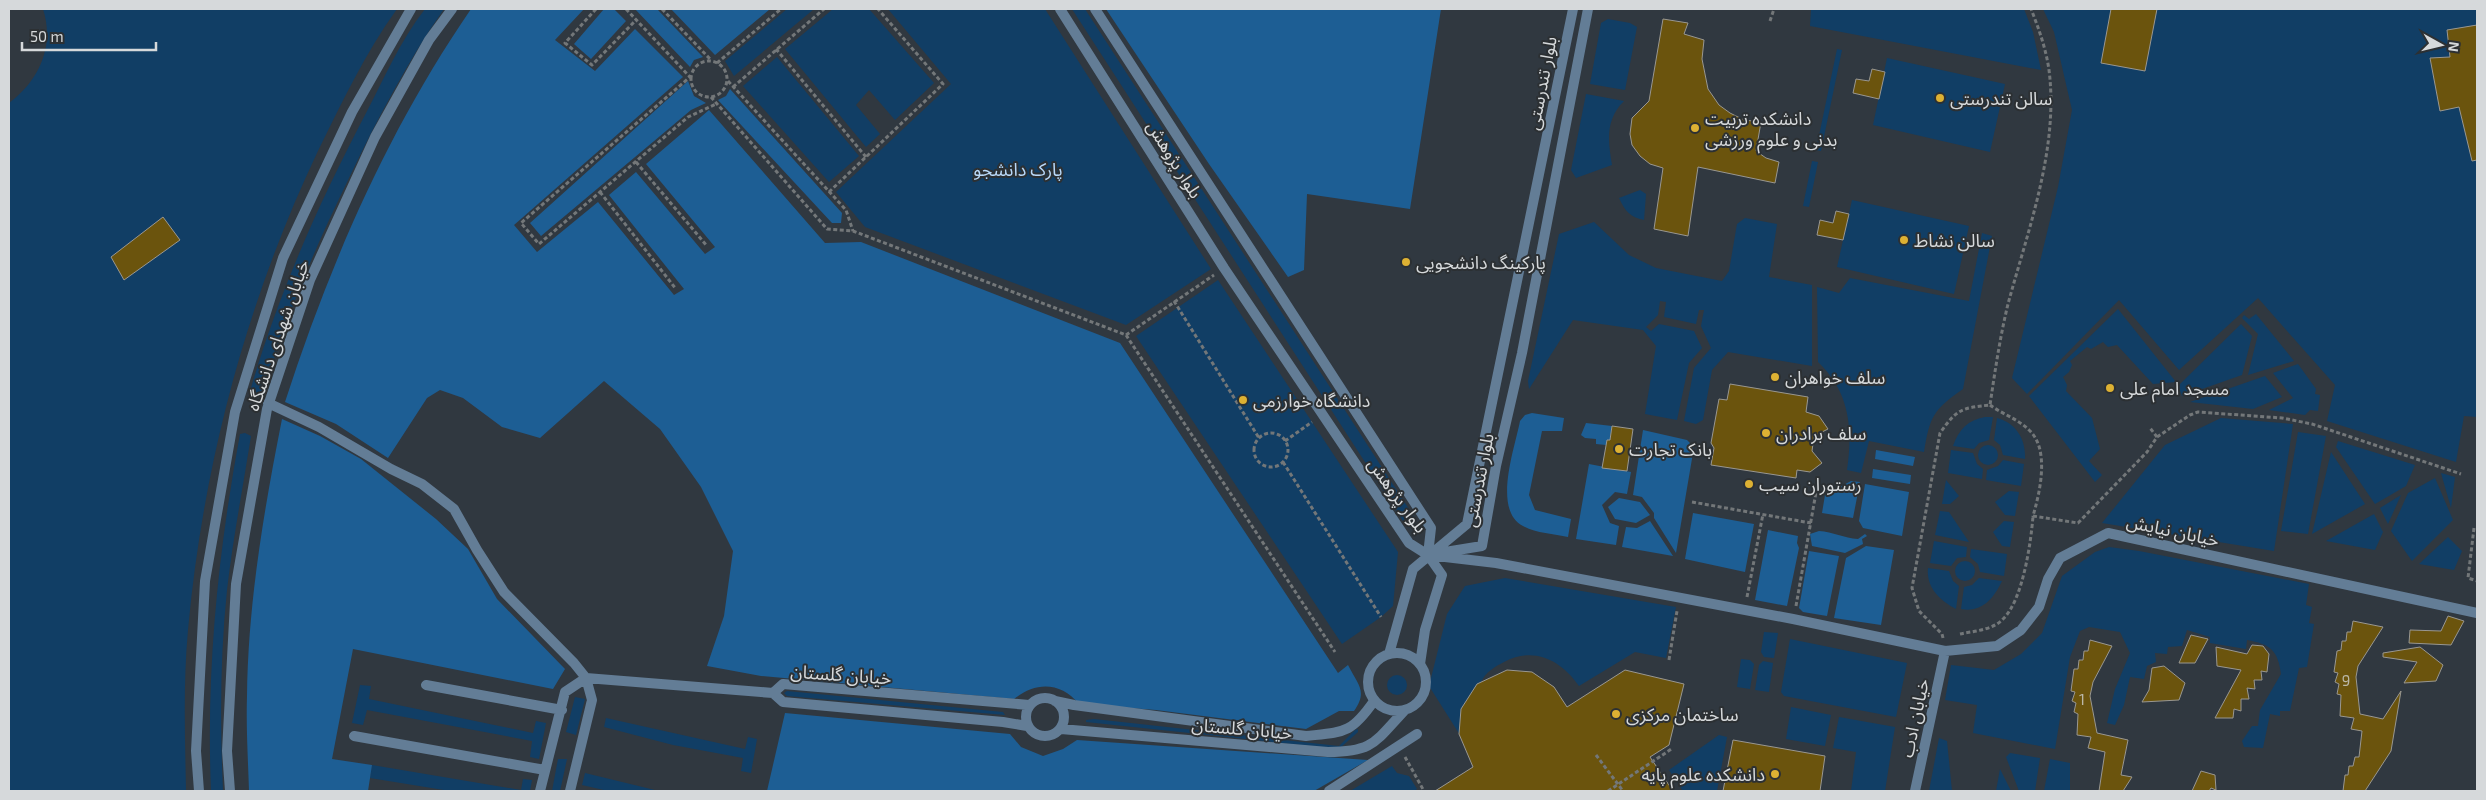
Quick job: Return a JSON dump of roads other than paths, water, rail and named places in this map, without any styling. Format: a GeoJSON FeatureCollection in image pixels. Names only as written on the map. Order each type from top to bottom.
{"type":"FeatureCollection","features":[{"type":"Feature","properties":{"kind":"lane","name":"خیابان شهدای دانشگاه"},"geometry":{"type":"LineString","coordinates":[[199,791],[196,751],[205,580],[235,412],[283,258],[352,112],[411,9]]}},
{"type":"Feature","properties":{"kind":"lane","name":"خیابان شهدای دانشگاه"},"geometry":{"type":"LineString","coordinates":[[230,791],[227,751],[236,584],[268,403],[310,280],[375,137],[429,40],[452,9]]}},
{"type":"Feature","properties":{"kind":"lane","name":"بلوار پژوهش"},"geometry":{"type":"LineString","coordinates":[[1060,9],[1224,268],[1409,543],[1428,555],[1431,528],[1095,9]]}},
{"type":"Feature","properties":{"kind":"lane","name":"بلوار تندرستی"},"geometry":{"type":"LineString","coordinates":[[1428,555],[1467,524],[1573,9]]}},
{"type":"Feature","properties":{"kind":"lane","name":"بلوار تندرستی"},"geometry":{"type":"LineString","coordinates":[[1428,555],[1482,546],[1496,466],[1522,353],[1588,9]]}},
{"type":"Feature","properties":{"kind":"lane"},"geometry":{"type":"LineString","coordinates":[[268,403],[319,427],[391,469],[422,484],[454,509],[504,592],[574,663],[586,678],[592,700],[570,791]]}},
{"type":"Feature","properties":{"kind":"lane","name":"خیابان نیایش"},"geometry":{"type":"LineString","coordinates":[[1428,555],[1496,564],[1793,619],[1944,650],[1996,646],[2021,630],[2039,607],[2048,578],[2060,558],[2108,533],[2477,613]]}},
{"type":"Feature","properties":{"kind":"lane"},"geometry":{"type":"LineString","coordinates":[[1389,654],[1412,569],[1428,555],[1442,575],[1425,630],[1420,664],[1426,679],[1426,688],[1418,703],[1404,711],[1387,711],[1374,701],[1367,686],[1370,669],[1381,657],[1389,654],[1406,654],[1420,664]]}},
{"type":"Feature","properties":{"kind":"lane","name":"خیابان ادب"},"geometry":{"type":"LineString","coordinates":[[1915,791],[1944,650]]}},
{"type":"Feature","properties":{"kind":"lane"},"geometry":{"type":"LineString","coordinates":[[540,791],[565,692],[586,678]]}},
{"type":"Feature","properties":{"kind":"lane","name":"خیابان گلستان"},"geometry":{"type":"LineString","coordinates":[[586,678],[773,693],[783,702],[1003,722],[1027,726]]}},
{"type":"Feature","properties":{"kind":"lane","name":"خیابان گلستان"},"geometry":{"type":"LineString","coordinates":[[773,693],[783,684],[1030,705]]}},
{"type":"Feature","properties":{"kind":"lane"},"geometry":{"type":"LineString","coordinates":[[426,685],[562,710]]}},
{"type":"Feature","properties":{"kind":"lane"},"geometry":{"type":"LineString","coordinates":[[1047,698],[1056,701],[1064,714],[1061,729],[1050,736],[1036,735],[1027,726],[1025,715],[1030,705],[1038,699],[1047,698]]}},
{"type":"Feature","properties":{"kind":"lane","name":"خیابان گلستان"},"geometry":{"type":"LineString","coordinates":[[1056,701],[1083,707],[1306,736],[1339,733],[1360,722],[1374,701]]}},
{"type":"Feature","properties":{"kind":"lane","name":"خیابان گلستان"},"geometry":{"type":"LineString","coordinates":[[1061,729],[1328,752],[1354,752],[1373,745],[1404,711]]}},
{"type":"Feature","properties":{"kind":"lane"},"geometry":{"type":"LineString","coordinates":[[1329,791],[1416,734]]}},
{"type":"Feature","properties":{"kind":"lane"},"geometry":{"type":"LineString","coordinates":[[354,736],[545,770]]}},
{"type":"Feature","properties":{"kind":"place","name":"سالن تندرستی"},"geometry":{"type":"Point","coordinates":[1940,98]}},
{"type":"Feature","properties":{"kind":"place","name":"دانشکده تربیت بدنی و علوم ورزشی"},"geometry":{"type":"Point","coordinates":[1695,128]}},
{"type":"Feature","properties":{"kind":"place","name":"سالن نشاط"},"geometry":{"type":"Point","coordinates":[1904,240]}},
{"type":"Feature","properties":{"kind":"place","name":"پارکینگ دانشجویی"},"geometry":{"type":"Point","coordinates":[1406,262]}},
{"type":"Feature","properties":{"kind":"place","name":"سلف خواهران"},"geometry":{"type":"Point","coordinates":[1775,377]}},
{"type":"Feature","properties":{"kind":"place","name":"مسجد امام علی"},"geometry":{"type":"Point","coordinates":[2110,388]}},
{"type":"Feature","properties":{"kind":"place","name":"دانشگاه خوارزمی"},"geometry":{"type":"Point","coordinates":[1243,400]}},
{"type":"Feature","properties":{"kind":"place","name":"سلف برادران"},"geometry":{"type":"Point","coordinates":[1766,433]}},
{"type":"Feature","properties":{"kind":"place","name":"بانک تجارت"},"geometry":{"type":"Point","coordinates":[1619,449]}},
{"type":"Feature","properties":{"kind":"place","name":"رستوران سیب"},"geometry":{"type":"Point","coordinates":[1749,484]}},
{"type":"Feature","properties":{"kind":"place","name":"ساختمان مرکزی"},"geometry":{"type":"Point","coordinates":[1616,714]}},
{"type":"Feature","properties":{"kind":"place","name":"دانشکده علوم پایه"},"geometry":{"type":"Point","coordinates":[1775,774]}},
{"type":"Feature","properties":{"kind":"park label","name":"پارک دانشجو"},"geometry":{"type":"Point","coordinates":[1018,169]}}]}
